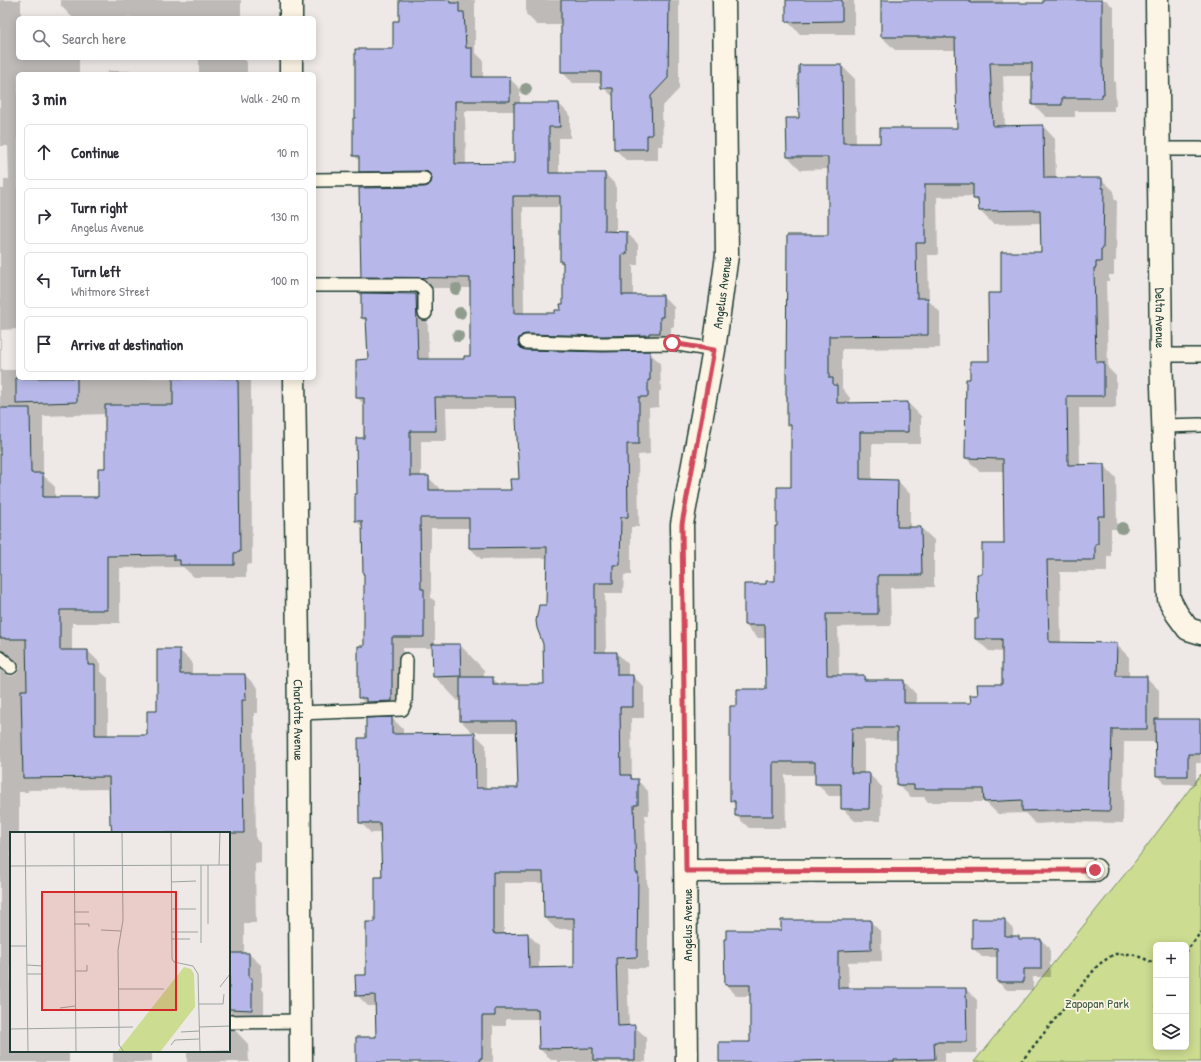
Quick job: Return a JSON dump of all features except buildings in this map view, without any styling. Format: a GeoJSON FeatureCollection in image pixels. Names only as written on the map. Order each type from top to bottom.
{"type":"FeatureCollection","features":[{"type":"Feature","properties":{"kind":"street"},"geometry":{"type":"LineString","coordinates":[[290,0],[291,16]]}},
{"type":"Feature","properties":{"kind":"street","name":"Angelus Avenue"},"geometry":{"type":"LineString","coordinates":[[687,1062],[682,524],[714,350],[726,255],[724,0]]}},
{"type":"Feature","properties":{"kind":"street","name":"Delta Avenue"},"geometry":{"type":"LineString","coordinates":[[1158,0],[1160,355],[1169,599],[1177,614],[1195,631]]}},
{"type":"Feature","properties":{"kind":"street"},"geometry":{"type":"LineString","coordinates":[[291,60],[291,72]]}},
{"type":"Feature","properties":{"kind":"street","name":"Charlotte Avenue"},"geometry":{"type":"LineString","coordinates":[[294,380],[299,713],[301,1062]]}},
{"type":"Feature","properties":{"kind":"street"},"geometry":{"type":"LineString","coordinates":[[686,871],[1095,870]]}},
{"type":"Feature","properties":{"kind":"lane"},"geometry":{"type":"LineString","coordinates":[[1159,149],[1201,149]]}},
{"type":"Feature","properties":{"kind":"lane"},"geometry":{"type":"LineString","coordinates":[[316,180],[424,179]]}},
{"type":"Feature","properties":{"kind":"lane"},"geometry":{"type":"LineString","coordinates":[[316,284],[419,285],[425,291],[425,313]]}},
{"type":"Feature","properties":{"kind":"lane"},"geometry":{"type":"LineString","coordinates":[[526,342],[603,344],[672,343],[714,350]]}},
{"type":"Feature","properties":{"kind":"lane"},"geometry":{"type":"LineString","coordinates":[[1160,355],[1201,355]]}},
{"type":"Feature","properties":{"kind":"lane"},"geometry":{"type":"LineString","coordinates":[[1163,426],[1201,425]]}},
{"type":"Feature","properties":{"kind":"lane"},"geometry":{"type":"LineString","coordinates":[[0,658],[11,667]]}},
{"type":"Feature","properties":{"kind":"lane"},"geometry":{"type":"LineString","coordinates":[[299,713],[402,709],[405,702],[406,660]]}},
{"type":"Feature","properties":{"kind":"lane"},"geometry":{"type":"LineString","coordinates":[[230,1022],[301,1021]]}},
{"type":"Feature","properties":{"kind":"path"},"geometry":{"type":"LineString","coordinates":[[1189,948],[1201,932]]}},
{"type":"Feature","properties":{"kind":"path"},"geometry":{"type":"LineString","coordinates":[[1021,1062],[1098,965],[1114,954],[1132,954],[1153,963]]}},
{"type":"Feature","properties":{"kind":"green space","name":"Zapopan Park"},"geometry":{"type":"Polygon","coordinates":[[[1201,774],[1201,1062],[974,1062],[1137,859],[1201,774]]]}},
{"type":"Feature","properties":{"kind":"route"},"geometry":{"type":"LineString","coordinates":[[672,343],[714,350],[682,524],[686,871],[1095,870]]}}]}
